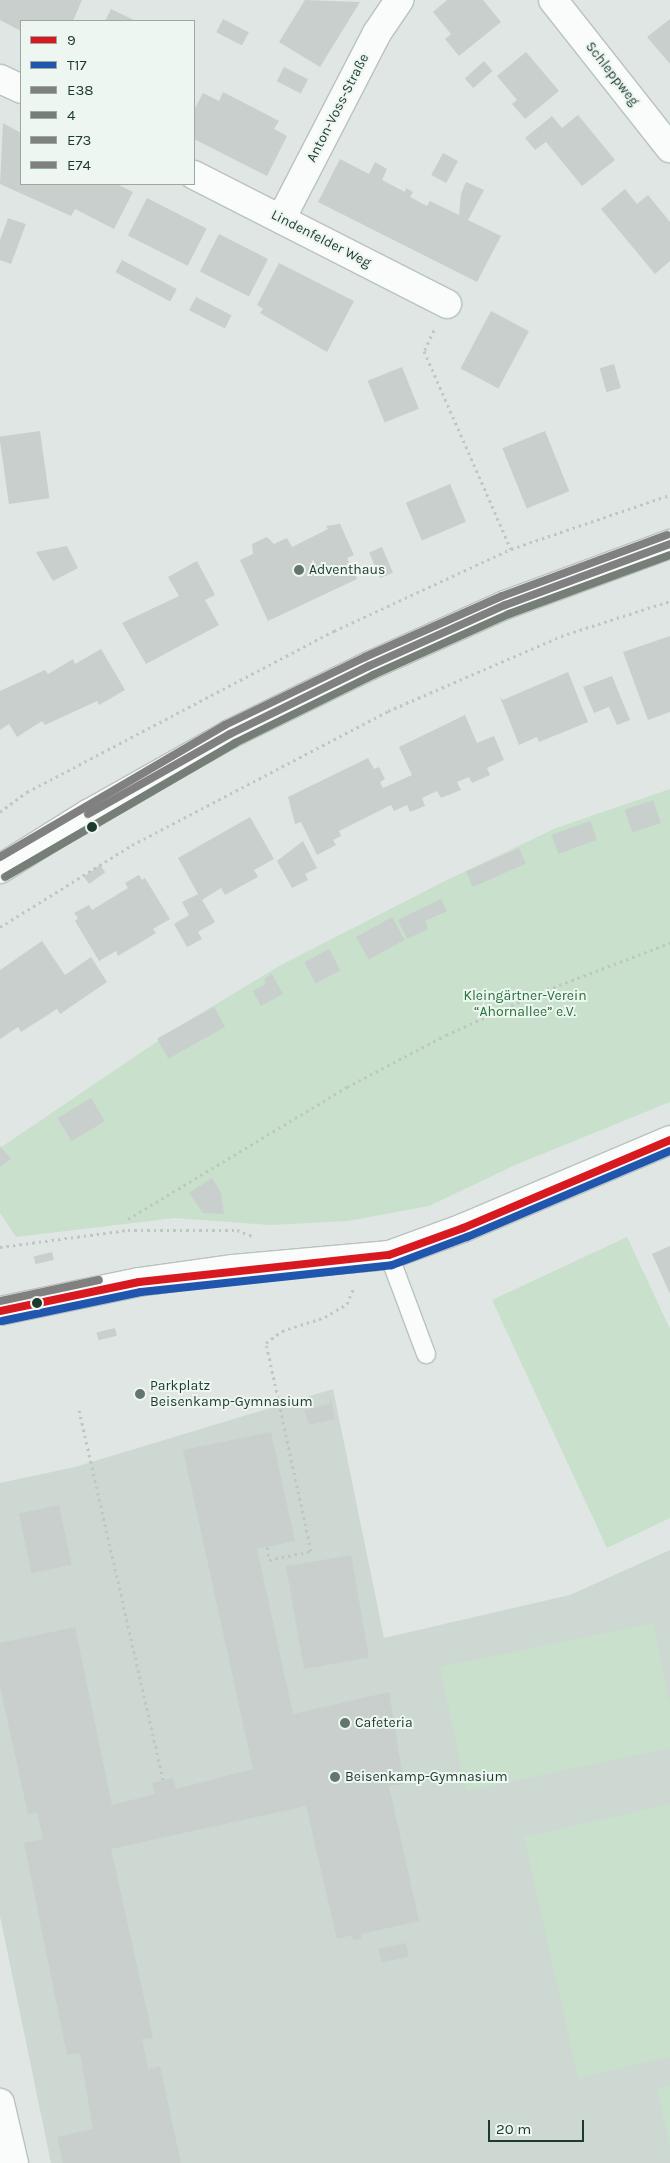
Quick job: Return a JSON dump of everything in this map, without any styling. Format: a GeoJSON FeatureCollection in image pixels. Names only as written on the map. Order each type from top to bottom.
{"type":"FeatureCollection","features":[{"type":"Feature","properties":{"kind":"street","name":"Anton-Voss-Straße"},"geometry":{"type":"LineString","coordinates":[[281,219],[377,33],[398,0]]}},
{"type":"Feature","properties":{"kind":"street","name":"Schleppweg"},"geometry":{"type":"LineString","coordinates":[[553,0],[670,148]]}},
{"type":"Feature","properties":{"kind":"street"},"geometry":{"type":"LineString","coordinates":[[0,79],[20,89]]}},
{"type":"Feature","properties":{"kind":"street","name":"Lindenfelder Weg"},"geometry":{"type":"LineString","coordinates":[[195,176],[447,304]]}},
{"type":"Feature","properties":{"kind":"street"},"geometry":{"type":"LineString","coordinates":[[0,869],[88,814],[230,734],[369,666],[505,605],[670,544]]}},
{"type":"Feature","properties":{"kind":"street"},"geometry":{"type":"LineString","coordinates":[[0,1311],[139,1282],[233,1269],[389,1255],[463,1228],[670,1140]]}},
{"type":"Feature","properties":{"kind":"street"},"geometry":{"type":"LineString","coordinates":[[0,2102],[14,2163]]}},
{"type":"Feature","properties":{"kind":"lane"},"geometry":{"type":"LineString","coordinates":[[389,1255],[426,1354]]}},
{"type":"Feature","properties":{"kind":"path"},"geometry":{"type":"LineString","coordinates":[[447,304],[424,351],[511,549]]}},
{"type":"Feature","properties":{"kind":"path"},"geometry":{"type":"LineString","coordinates":[[0,812],[27,792],[334,631],[511,549],[670,495]]}},
{"type":"Feature","properties":{"kind":"path"},"geometry":{"type":"LineString","coordinates":[[0,927],[132,845],[388,711],[561,636],[670,602]]}},
{"type":"Feature","properties":{"kind":"path"},"geometry":{"type":"LineString","coordinates":[[128,1219],[347,1087],[438,1040],[541,992],[670,943]]}},
{"type":"Feature","properties":{"kind":"path"},"geometry":{"type":"LineString","coordinates":[[0,1247],[128,1230],[236,1230],[259,1238]]}},
{"type":"Feature","properties":{"kind":"path"},"geometry":{"type":"LineString","coordinates":[[266,1547],[269,1560],[311,1551],[266,1343],[282,1332],[325,1317],[347,1304],[354,1287]]}},
{"type":"Feature","properties":{"kind":"path"},"geometry":{"type":"LineString","coordinates":[[78,1410],[163,1780]]}},
{"type":"Feature","properties":{"kind":"shaded area","name":"Beisenkamp-Gymnasium"},"geometry":{"type":"Polygon","coordinates":[[[333,1389],[384,1638],[570,1595],[670,1550],[670,2163],[51,2163],[0,1916],[0,1483],[75,1467],[333,1389]]]}},
{"type":"Feature","properties":{"kind":"green space","name":"Kleingärtner-Verein “Ahornallee” e.V."},"geometry":{"type":"Polygon","coordinates":[[[670,789],[670,1102],[515,1165],[429,1206],[348,1221],[270,1225],[175,1218],[16,1237],[0,1213],[0,1148],[183,1024],[281,965],[443,882],[556,828],[670,789]]]}},
{"type":"Feature","properties":{"kind":"green space"},"geometry":{"type":"Polygon","coordinates":[[[627,1237],[670,1329],[670,1518],[607,1548],[492,1300],[627,1237]]]}},
{"type":"Feature","properties":{"kind":"green space"},"geometry":{"type":"Polygon","coordinates":[[[653,1623],[670,1704],[670,1748],[466,1791],[440,1667],[653,1623]]]}},
{"type":"Feature","properties":{"kind":"green space"},"geometry":{"type":"Polygon","coordinates":[[[670,1804],[670,2057],[578,2078],[524,1837],[670,1804]]]}},
{"type":"Feature","properties":{"kind":"green space"},"geometry":{"type":"Polygon","coordinates":[[[670,2085],[670,2148],[657,2088],[670,2085]]]}},
{"type":"Feature","properties":{"kind":"building"},"geometry":{"type":"Polygon","coordinates":[[[0,0],[82,0],[73,20],[20,20],[20,30],[0,20],[0,0]]]}},
{"type":"Feature","properties":{"kind":"building"},"geometry":{"type":"Polygon","coordinates":[[[305,0],[360,2],[320,67],[279,42],[305,0]]]}},
{"type":"Feature","properties":{"kind":"building"},"geometry":{"type":"Polygon","coordinates":[[[447,0],[483,0],[501,22],[459,56],[445,39],[451,34],[433,12],[447,0]]]}},
{"type":"Feature","properties":{"kind":"building"},"geometry":{"type":"Polygon","coordinates":[[[111,9],[134,20],[106,20],[111,9]]]}},
{"type":"Feature","properties":{"kind":"building"},"geometry":{"type":"Polygon","coordinates":[[[223,19],[249,32],[242,46],[216,32],[223,19]]]}},
{"type":"Feature","properties":{"kind":"building"},"geometry":{"type":"Polygon","coordinates":[[[670,19],[670,64],[647,37],[670,19]]]}},
{"type":"Feature","properties":{"kind":"building"},"geometry":{"type":"Polygon","coordinates":[[[526,52],[559,91],[525,119],[512,104],[517,100],[497,76],[526,52]]]}},
{"type":"Feature","properties":{"kind":"building"},"geometry":{"type":"Polygon","coordinates":[[[484,61],[493,71],[473,88],[465,78],[484,61]]]}},
{"type":"Feature","properties":{"kind":"building"},"geometry":{"type":"Polygon","coordinates":[[[284,67],[308,79],[301,94],[277,81],[284,67]]]}},
{"type":"Feature","properties":{"kind":"building"},"geometry":{"type":"Polygon","coordinates":[[[223,92],[279,121],[274,129],[287,136],[267,176],[195,140],[195,108],[203,93],[219,101],[223,92]]]}},
{"type":"Feature","properties":{"kind":"building"},"geometry":{"type":"Polygon","coordinates":[[[578,115],[615,160],[582,186],[546,142],[535,150],[525,138],[552,116],[562,128],[578,115]]]}},
{"type":"Feature","properties":{"kind":"building"},"geometry":{"type":"Polygon","coordinates":[[[3,123],[20,132],[20,185],[119,185],[133,192],[114,229],[75,209],[71,216],[0,184],[3,123]]]}},
{"type":"Feature","properties":{"kind":"building"},"geometry":{"type":"Polygon","coordinates":[[[443,153],[458,161],[446,183],[431,175],[443,153]]]}},
{"type":"Feature","properties":{"kind":"building"},"geometry":{"type":"Polygon","coordinates":[[[340,159],[369,174],[375,162],[387,169],[382,180],[405,192],[406,188],[413,192],[410,197],[427,206],[430,201],[459,215],[461,194],[466,182],[484,190],[468,220],[501,236],[477,282],[318,202],[340,159]]]}},
{"type":"Feature","properties":{"kind":"building"},"geometry":{"type":"Polygon","coordinates":[[[625,189],[637,204],[648,195],[670,222],[670,261],[655,274],[601,209],[625,189]]]}},
{"type":"Feature","properties":{"kind":"building"},"geometry":{"type":"Polygon","coordinates":[[[147,198],[207,228],[188,266],[128,235],[147,198]]]}},
{"type":"Feature","properties":{"kind":"building"},"geometry":{"type":"Polygon","coordinates":[[[8,218],[26,224],[11,264],[0,260],[0,240],[8,218]]]}},
{"type":"Feature","properties":{"kind":"building"},"geometry":{"type":"Polygon","coordinates":[[[219,234],[268,259],[249,296],[200,271],[219,234]]]}},
{"type":"Feature","properties":{"kind":"building"},"geometry":{"type":"Polygon","coordinates":[[[122,260],[177,289],[170,301],[115,272],[122,260]]]}},
{"type":"Feature","properties":{"kind":"building"},"geometry":{"type":"Polygon","coordinates":[[[279,263],[354,301],[327,352],[260,313],[263,309],[257,305],[279,263]]]}},
{"type":"Feature","properties":{"kind":"building"},"geometry":{"type":"Polygon","coordinates":[[[196,297],[232,315],[225,329],[189,310],[196,297]]]}},
{"type":"Feature","properties":{"kind":"building"},"geometry":{"type":"Polygon","coordinates":[[[491,311],[529,331],[498,389],[460,368],[491,311]]]}},
{"type":"Feature","properties":{"kind":"building"},"geometry":{"type":"Polygon","coordinates":[[[614,364],[621,388],[606,392],[600,368],[614,364]]]}},
{"type":"Feature","properties":{"kind":"building"},"geometry":{"type":"Polygon","coordinates":[[[402,367],[419,409],[385,423],[368,381],[402,367]]]}},
{"type":"Feature","properties":{"kind":"building"},"geometry":{"type":"Polygon","coordinates":[[[40,431],[49,498],[9,504],[0,437],[40,431]]]}},
{"type":"Feature","properties":{"kind":"building"},"geometry":{"type":"Polygon","coordinates":[[[545,431],[569,491],[527,508],[502,448],[545,431]]]}},
{"type":"Feature","properties":{"kind":"building"},"geometry":{"type":"Polygon","coordinates":[[[450,484],[466,522],[422,540],[406,503],[450,484]]]}},
{"type":"Feature","properties":{"kind":"building","name":"Adventhaus"},"geometry":{"type":"Polygon","coordinates":[[[340,524],[354,555],[347,558],[357,579],[268,621],[240,560],[253,554],[252,544],[267,537],[274,544],[287,538],[292,547],[328,529],[326,526],[340,524]]]}},
{"type":"Feature","properties":{"kind":"building"},"geometry":{"type":"Polygon","coordinates":[[[67,546],[78,568],[53,581],[36,552],[67,546]]]}},
{"type":"Feature","properties":{"kind":"building"},"geometry":{"type":"Polygon","coordinates":[[[382,547],[393,573],[380,578],[369,552],[382,547]]]}},
{"type":"Feature","properties":{"kind":"building"},"geometry":{"type":"Polygon","coordinates":[[[197,561],[215,595],[205,600],[219,625],[146,664],[122,623],[179,596],[168,577],[197,561]]]}},
{"type":"Feature","properties":{"kind":"building"},"geometry":{"type":"Polygon","coordinates":[[[670,636],[670,712],[648,720],[623,652],[670,636]]]}},
{"type":"Feature","properties":{"kind":"building"},"geometry":{"type":"Polygon","coordinates":[[[101,649],[125,690],[99,705],[97,701],[45,725],[42,721],[17,737],[9,724],[0,730],[0,691],[45,670],[48,674],[73,659],[75,664],[101,649]]]}},
{"type":"Feature","properties":{"kind":"building"},"geometry":{"type":"Polygon","coordinates":[[[568,672],[588,722],[539,742],[537,737],[519,745],[500,697],[503,700],[568,672]]]}},
{"type":"Feature","properties":{"kind":"building"},"geometry":{"type":"Polygon","coordinates":[[[612,676],[630,720],[617,725],[609,707],[594,713],[583,687],[612,676]]]}},
{"type":"Feature","properties":{"kind":"building"},"geometry":{"type":"Polygon","coordinates":[[[465,715],[477,743],[494,736],[504,760],[487,768],[490,775],[472,783],[469,777],[457,782],[461,790],[441,798],[437,791],[422,798],[425,806],[410,812],[407,805],[394,811],[391,805],[339,831],[341,836],[333,840],[336,845],[317,855],[301,822],[295,824],[288,797],[368,758],[374,769],[379,767],[385,779],[380,782],[383,788],[412,775],[399,747],[465,715]]]}},
{"type":"Feature","properties":{"kind":"building"},"geometry":{"type":"Polygon","coordinates":[[[653,800],[661,823],[632,832],[625,810],[653,800]]]}},
{"type":"Feature","properties":{"kind":"building"},"geometry":{"type":"Polygon","coordinates":[[[250,817],[274,859],[254,870],[258,877],[225,895],[221,888],[202,900],[215,922],[198,932],[202,939],[187,947],[174,924],[189,915],[182,902],[198,894],[178,858],[250,817]]]}},
{"type":"Feature","properties":{"kind":"building"},"geometry":{"type":"Polygon","coordinates":[[[590,821],[597,840],[558,854],[551,835],[590,821]]]}},
{"type":"Feature","properties":{"kind":"building"},"geometry":{"type":"Polygon","coordinates":[[[303,841],[317,868],[305,874],[308,880],[292,888],[277,861],[303,841]]]}},
{"type":"Feature","properties":{"kind":"building"},"geometry":{"type":"Polygon","coordinates":[[[519,848],[526,864],[473,887],[466,872],[519,848]]]}},
{"type":"Feature","properties":{"kind":"building"},"geometry":{"type":"Polygon","coordinates":[[[100,865],[105,872],[89,884],[84,877],[100,865]]]}},
{"type":"Feature","properties":{"kind":"building"},"geometry":{"type":"Polygon","coordinates":[[[139,875],[142,880],[145,878],[170,919],[153,929],[156,933],[118,956],[116,951],[99,961],[75,921],[78,918],[74,913],[89,905],[92,910],[128,888],[125,883],[139,875]]]}},
{"type":"Feature","properties":{"kind":"building"},"geometry":{"type":"Polygon","coordinates":[[[441,899],[447,911],[425,921],[428,929],[407,939],[398,920],[441,899]]]}},
{"type":"Feature","properties":{"kind":"building"},"geometry":{"type":"Polygon","coordinates":[[[392,917],[405,940],[369,960],[356,937],[392,917]]]}},
{"type":"Feature","properties":{"kind":"building"},"geometry":{"type":"Polygon","coordinates":[[[42,941],[65,975],[91,957],[107,982],[60,1014],[57,1009],[21,1032],[18,1027],[0,1039],[0,970],[42,941]]]}},
{"type":"Feature","properties":{"kind":"building"},"geometry":{"type":"Polygon","coordinates":[[[329,949],[340,970],[316,983],[304,962],[329,949]]]}},
{"type":"Feature","properties":{"kind":"building"},"geometry":{"type":"Polygon","coordinates":[[[272,974],[283,994],[261,1006],[253,991],[266,984],[264,979],[272,974]]]}},
{"type":"Feature","properties":{"kind":"building"},"geometry":{"type":"Polygon","coordinates":[[[214,1007],[225,1027],[168,1059],[157,1039],[214,1007]]]}},
{"type":"Feature","properties":{"kind":"building"},"geometry":{"type":"Polygon","coordinates":[[[91,1098],[105,1121],[71,1141],[58,1118],[91,1098]]]}},
{"type":"Feature","properties":{"kind":"building"},"geometry":{"type":"Polygon","coordinates":[[[0,1146],[11,1159],[0,1167],[0,1146]]]}},
{"type":"Feature","properties":{"kind":"building"},"geometry":{"type":"Polygon","coordinates":[[[212,1178],[221,1193],[224,1214],[203,1213],[189,1193],[212,1178]]]}},
{"type":"Feature","properties":{"kind":"building"},"geometry":{"type":"Polygon","coordinates":[[[670,1246],[670,1294],[652,1254],[670,1246]]]}},
{"type":"Feature","properties":{"kind":"building"},"geometry":{"type":"Polygon","coordinates":[[[52,1252],[54,1260],[35,1264],[34,1257],[52,1252]]]}},
{"type":"Feature","properties":{"kind":"building"},"geometry":{"type":"Polygon","coordinates":[[[115,1328],[117,1336],[98,1340],[97,1333],[115,1328]]]}},
{"type":"Feature","properties":{"kind":"building"},"geometry":{"type":"Polygon","coordinates":[[[330,1396],[335,1419],[309,1425],[304,1410],[330,1404],[330,1396]]]}},
{"type":"Feature","properties":{"kind":"building"},"geometry":{"type":"Polygon","coordinates":[[[271,1432],[295,1541],[257,1549],[293,1714],[389,1692],[404,1784],[389,1786],[419,1921],[361,1934],[362,1938],[353,1940],[352,1935],[337,1939],[306,1806],[111,1849],[153,2038],[142,2039],[148,2069],[160,2066],[181,2163],[63,2163],[57,2137],[93,2129],[80,2053],[67,2055],[24,1843],[43,1839],[37,1812],[28,1814],[0,1687],[0,1643],[75,1627],[112,1805],[155,1794],[152,1783],[173,1778],[176,1789],[253,1769],[183,1450],[271,1432]]]}},
{"type":"Feature","properties":{"kind":"building"},"geometry":{"type":"Polygon","coordinates":[[[59,1505],[72,1565],[32,1573],[19,1514],[59,1505]]]}},
{"type":"Feature","properties":{"kind":"building"},"geometry":{"type":"Polygon","coordinates":[[[351,1555],[369,1657],[304,1669],[286,1566],[351,1555]]]}},
{"type":"Feature","properties":{"kind":"building"},"geometry":{"type":"Polygon","coordinates":[[[406,1943],[409,1957],[382,1963],[379,1949],[406,1943]]]}},
{"type":"Feature","properties":{"kind":"transit line","name":"E73"},"geometry":{"type":"LineString","coordinates":[[0,857],[225,725],[365,657],[502,596],[667,535]]}},
{"type":"Feature","properties":{"kind":"transit line","name":"E38"},"geometry":{"type":"LineString","coordinates":[[88,814],[230,734],[369,666],[505,605],[670,544]]}},
{"type":"Feature","properties":{"kind":"transit line","name":"4"},"geometry":{"type":"LineString","coordinates":[[5,877],[235,743],[373,675],[509,614],[670,555]]}},
{"type":"Feature","properties":{"kind":"transit line","name":"9"},"geometry":{"type":"LineString","coordinates":[[0,1311],[139,1282],[389,1255],[463,1228],[670,1140]]}},
{"type":"Feature","properties":{"kind":"transit line","name":"T17"},"geometry":{"type":"LineString","coordinates":[[2,1321],[141,1292],[392,1265],[467,1237],[670,1151]]}},
{"type":"Feature","properties":{"kind":"transit line","name":"E74"},"geometry":{"type":"LineString","coordinates":[[0,1301],[99,1280]]}},
{"type":"Feature","properties":{"kind":"place","name":"Adventhaus"},"geometry":{"type":"Point","coordinates":[299,570]}},
{"type":"Feature","properties":{"kind":"place","name":"Parkplatz Beisenkamp-Gymnasium"},"geometry":{"type":"Point","coordinates":[140,1394]}},
{"type":"Feature","properties":{"kind":"place","name":"Cafeteria"},"geometry":{"type":"Point","coordinates":[345,1723]}},
{"type":"Feature","properties":{"kind":"place","name":"Beisenkamp-Gymnasium"},"geometry":{"type":"Point","coordinates":[335,1777]}}]}
